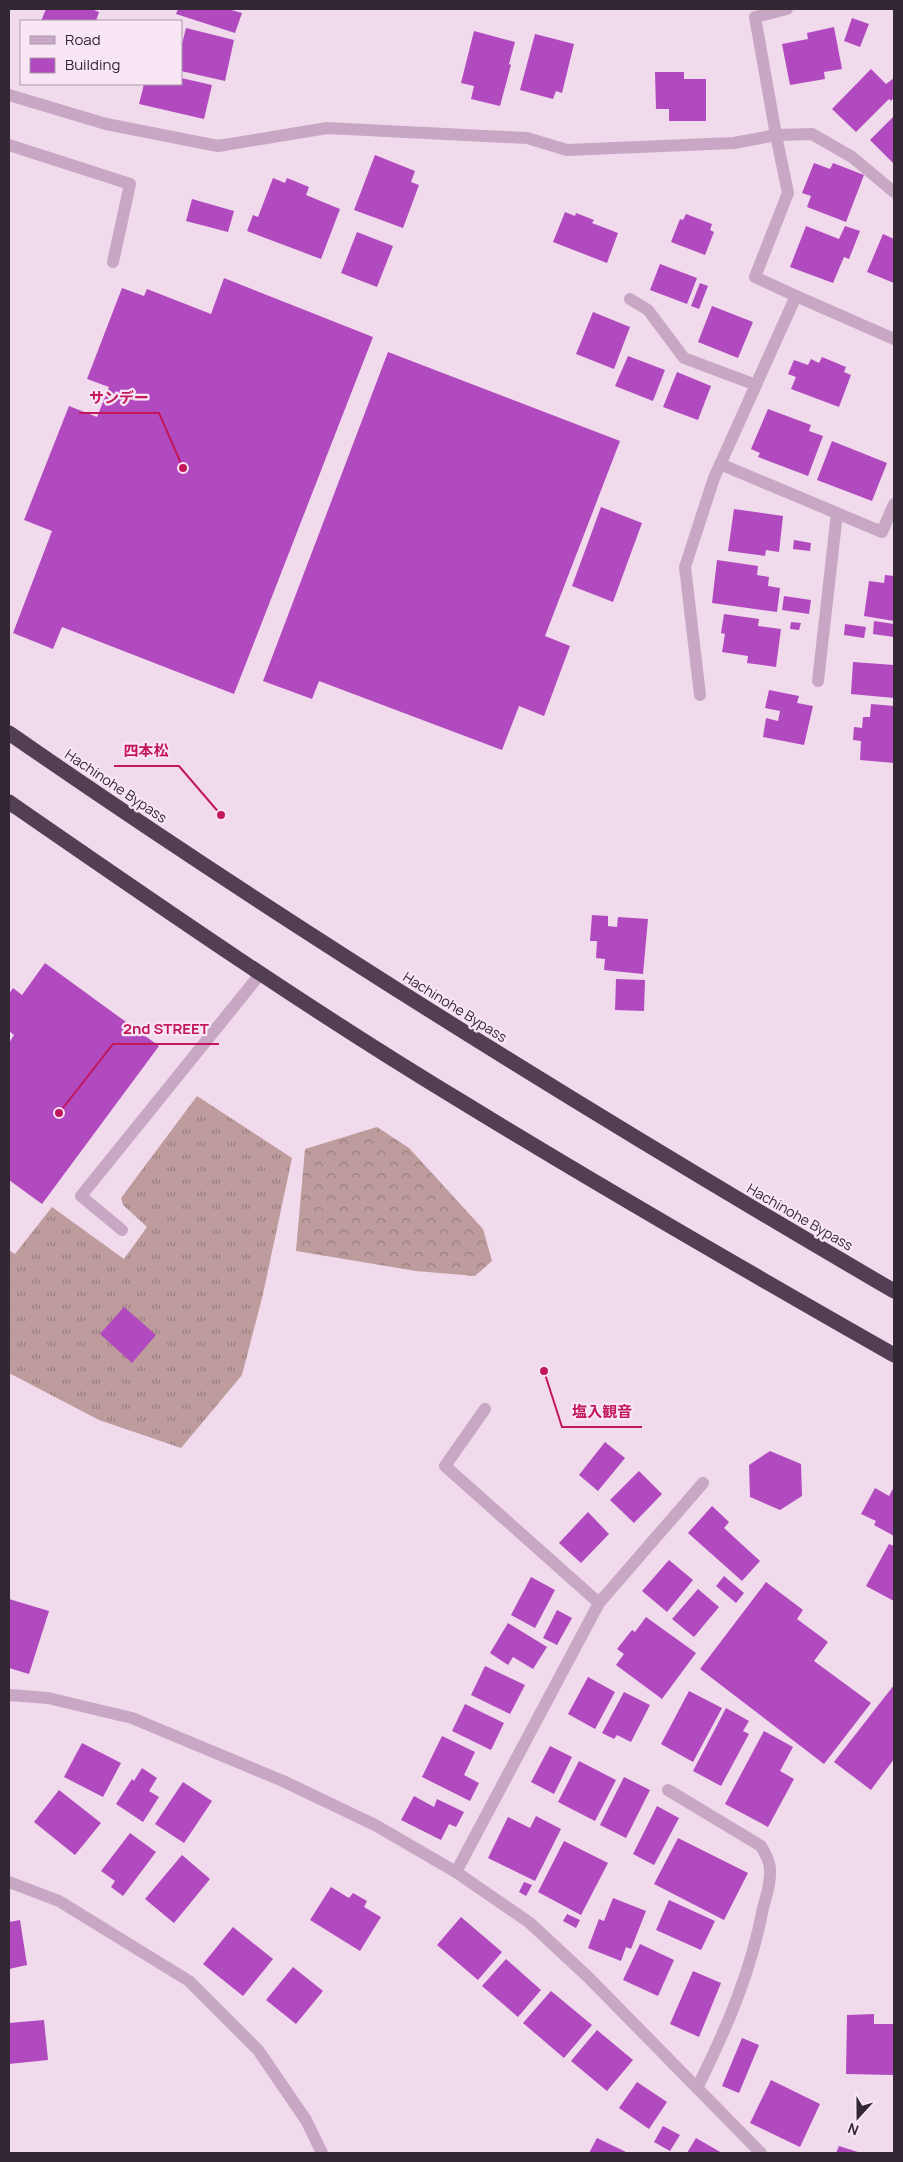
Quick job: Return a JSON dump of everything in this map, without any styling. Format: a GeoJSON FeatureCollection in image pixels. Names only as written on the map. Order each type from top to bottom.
{"type":"FeatureCollection","features":[{"type":"Feature","properties":{"kind":"highway","name":"Hachinohe Bypass"},"geometry":{"type":"LineString","coordinates":[[9,733],[114,806],[345,958],[718,1188],[894,1291]]}},
{"type":"Feature","properties":{"kind":"highway"},"geometry":{"type":"LineString","coordinates":[[9,802],[196,931],[462,1102],[726,1260],[894,1355]]}},
{"type":"Feature","properties":{"kind":"street"},"geometry":{"type":"LineString","coordinates":[[788,9],[755,17],[788,192],[755,277],[894,339]]}},
{"type":"Feature","properties":{"kind":"street"},"geometry":{"type":"LineString","coordinates":[[9,94],[106,124],[218,146],[326,128],[527,138],[566,150],[734,143],[776,135],[812,134],[852,157],[894,192]]}},
{"type":"Feature","properties":{"kind":"street"},"geometry":{"type":"LineString","coordinates":[[9,145],[130,184],[113,262]]}},
{"type":"Feature","properties":{"kind":"street"},"geometry":{"type":"LineString","coordinates":[[700,695],[685,567],[714,478],[796,296]]}},
{"type":"Feature","properties":{"kind":"street"},"geometry":{"type":"LineString","coordinates":[[630,299],[648,310],[684,358],[756,385]]}},
{"type":"Feature","properties":{"kind":"street"},"geometry":{"type":"LineString","coordinates":[[720,464],[882,532],[894,504]]}},
{"type":"Feature","properties":{"kind":"street"},"geometry":{"type":"LineString","coordinates":[[818,681],[838,513]]}},
{"type":"Feature","properties":{"kind":"street"},"geometry":{"type":"LineString","coordinates":[[122,1230],[81,1196],[261,973]]}},
{"type":"Feature","properties":{"kind":"street"},"geometry":{"type":"LineString","coordinates":[[485,1409],[445,1466],[599,1603]]}},
{"type":"Feature","properties":{"kind":"street"},"geometry":{"type":"LineString","coordinates":[[456,1872],[599,1603],[703,1483]]}},
{"type":"Feature","properties":{"kind":"street"},"geometry":{"type":"LineString","coordinates":[[9,1695],[48,1698],[132,1718],[283,1782],[375,1825],[456,1872],[530,1924],[588,1978],[761,2153]]}},
{"type":"Feature","properties":{"kind":"street"},"geometry":{"type":"LineString","coordinates":[[668,1790],[761,1846],[769,1860],[770,1874],[760,1926],[746,1978],[721,2040],[697,2088]]}},
{"type":"Feature","properties":{"kind":"street"},"geometry":{"type":"LineString","coordinates":[[9,1882],[59,1901],[189,1981],[258,2050],[306,2120],[322,2153]]}},
{"type":"Feature","properties":{"kind":"green space"},"geometry":{"type":"Polygon","coordinates":[[[197,1096],[292,1158],[263,1294],[242,1375],[181,1448],[99,1420],[9,1373],[9,1250],[15,1254],[52,1207],[124,1259],[147,1227],[123,1205],[121,1198],[197,1096]]]}},
{"type":"Feature","properties":{"kind":"green space"},"geometry":{"type":"Polygon","coordinates":[[[377,1127],[409,1148],[483,1229],[492,1261],[475,1276],[416,1271],[296,1251],[305,1149],[377,1127]]]}},
{"type":"Feature","properties":{"kind":"building"},"geometry":{"type":"Polygon","coordinates":[[[46,9],[91,9],[99,12],[96,20],[41,20],[46,9]]]}},
{"type":"Feature","properties":{"kind":"building"},"geometry":{"type":"Polygon","coordinates":[[[178,9],[228,9],[242,13],[235,33],[176,14],[178,9]]]}},
{"type":"Feature","properties":{"kind":"building"},"geometry":{"type":"Polygon","coordinates":[[[852,18],[869,24],[860,47],[844,41],[852,18]]]}},
{"type":"Feature","properties":{"kind":"building"},"geometry":{"type":"Polygon","coordinates":[[[834,27],[842,69],[824,72],[825,79],[790,85],[782,44],[808,39],[807,33],[834,27]]]}},
{"type":"Feature","properties":{"kind":"building"},"geometry":{"type":"Polygon","coordinates":[[[186,28],[234,40],[225,81],[182,71],[182,44],[186,28]]]}},
{"type":"Feature","properties":{"kind":"building"},"geometry":{"type":"Polygon","coordinates":[[[474,31],[515,42],[500,106],[471,99],[474,86],[461,83],[474,31]]]}},
{"type":"Feature","properties":{"kind":"building"},"geometry":{"type":"Polygon","coordinates":[[[535,34],[574,44],[562,93],[556,91],[553,99],[520,90],[535,34]]]}},
{"type":"Feature","properties":{"kind":"building"},"geometry":{"type":"Polygon","coordinates":[[[871,69],[886,84],[894,78],[894,97],[891,101],[889,99],[856,132],[832,109],[871,69]]]}},
{"type":"Feature","properties":{"kind":"building"},"geometry":{"type":"Polygon","coordinates":[[[655,72],[684,72],[684,79],[706,79],[706,121],[669,121],[669,109],[656,109],[655,72]]]}},
{"type":"Feature","properties":{"kind":"building"},"geometry":{"type":"Polygon","coordinates":[[[182,78],[212,85],[204,119],[139,104],[144,85],[182,85],[182,78]]]}},
{"type":"Feature","properties":{"kind":"building"},"geometry":{"type":"Polygon","coordinates":[[[894,116],[894,164],[870,140],[894,116]]]}},
{"type":"Feature","properties":{"kind":"building"},"geometry":{"type":"Polygon","coordinates":[[[375,155],[415,171],[411,182],[419,185],[403,228],[354,210],[375,155]]]}},
{"type":"Feature","properties":{"kind":"building"},"geometry":{"type":"Polygon","coordinates":[[[814,163],[830,169],[833,163],[864,175],[846,222],[807,207],[811,196],[802,193],[814,163]]]}},
{"type":"Feature","properties":{"kind":"building"},"geometry":{"type":"Polygon","coordinates":[[[273,178],[285,183],[287,178],[309,187],[306,195],[340,209],[321,259],[247,231],[253,215],[258,217],[273,178]]]}},
{"type":"Feature","properties":{"kind":"building"},"geometry":{"type":"Polygon","coordinates":[[[192,199],[234,211],[228,232],[186,221],[192,199]]]}},
{"type":"Feature","properties":{"kind":"building"},"geometry":{"type":"Polygon","coordinates":[[[565,212],[575,216],[576,213],[594,220],[592,223],[618,233],[607,263],[553,242],[565,212]]]}},
{"type":"Feature","properties":{"kind":"building"},"geometry":{"type":"Polygon","coordinates":[[[686,214],[712,224],[710,230],[714,232],[705,255],[671,242],[680,219],[683,220],[686,214]]]}},
{"type":"Feature","properties":{"kind":"building"},"geometry":{"type":"Polygon","coordinates":[[[806,226],[839,239],[845,226],[860,231],[849,259],[844,257],[833,283],[790,267],[806,226]]]}},
{"type":"Feature","properties":{"kind":"building"},"geometry":{"type":"Polygon","coordinates":[[[357,232],[393,246],[377,287],[341,273],[357,232]]]}},
{"type":"Feature","properties":{"kind":"building"},"geometry":{"type":"Polygon","coordinates":[[[883,234],[894,239],[894,283],[867,272],[883,234]]]}},
{"type":"Feature","properties":{"kind":"building"},"geometry":{"type":"Polygon","coordinates":[[[660,264],[697,278],[687,304],[650,290],[660,264]]]}},
{"type":"Feature","properties":{"kind":"building"},"geometry":{"type":"Polygon","coordinates":[[[224,278],[373,337],[234,694],[62,627],[53,649],[13,633],[52,531],[24,520],[69,406],[97,417],[109,387],[87,379],[122,288],[144,296],[147,289],[211,314],[224,278]]]}},
{"type":"Feature","properties":{"kind":"building"},"geometry":{"type":"Polygon","coordinates":[[[700,283],[708,286],[699,309],[691,306],[700,283]]]}},
{"type":"Feature","properties":{"kind":"building"},"geometry":{"type":"Polygon","coordinates":[[[712,306],[753,322],[738,358],[698,342],[712,306]]]}},
{"type":"Feature","properties":{"kind":"building"},"geometry":{"type":"Polygon","coordinates":[[[593,312],[630,327],[614,369],[576,354],[593,312]]]}},
{"type":"Feature","properties":{"kind":"building"},"geometry":{"type":"Polygon","coordinates":[[[388,352],[620,441],[545,636],[570,646],[544,716],[519,706],[502,750],[319,681],[312,699],[263,681],[388,352]]]}},
{"type":"Feature","properties":{"kind":"building"},"geometry":{"type":"Polygon","coordinates":[[[628,356],[665,370],[653,401],[615,386],[628,356]]]}},
{"type":"Feature","properties":{"kind":"building"},"geometry":{"type":"Polygon","coordinates":[[[822,357],[846,367],[844,372],[851,375],[839,407],[791,389],[796,377],[788,374],[794,360],[808,365],[811,359],[819,363],[822,357]]]}},
{"type":"Feature","properties":{"kind":"building"},"geometry":{"type":"Polygon","coordinates":[[[677,372],[711,386],[698,420],[663,407],[677,372]]]}},
{"type":"Feature","properties":{"kind":"building"},"geometry":{"type":"Polygon","coordinates":[[[768,409],[811,425],[809,431],[823,436],[808,476],[758,457],[760,453],[751,449],[768,409]]]}},
{"type":"Feature","properties":{"kind":"building"},"geometry":{"type":"Polygon","coordinates":[[[832,441],[887,463],[872,501],[817,480],[832,441]]]}},
{"type":"Feature","properties":{"kind":"building"},"geometry":{"type":"Polygon","coordinates":[[[601,507],[642,523],[613,602],[572,586],[601,507]]]}},
{"type":"Feature","properties":{"kind":"building"},"geometry":{"type":"Polygon","coordinates":[[[734,509],[783,516],[779,552],[766,550],[765,556],[728,551],[734,509]]]}},
{"type":"Feature","properties":{"kind":"building"},"geometry":{"type":"Polygon","coordinates":[[[794,540],[811,543],[810,551],[793,549],[794,540]]]}},
{"type":"Feature","properties":{"kind":"building"},"geometry":{"type":"Polygon","coordinates":[[[717,560],[758,566],[757,575],[769,577],[768,586],[780,588],[777,612],[712,603],[717,560]]]}},
{"type":"Feature","properties":{"kind":"building"},"geometry":{"type":"Polygon","coordinates":[[[885,575],[894,576],[894,621],[864,616],[869,581],[884,583],[885,575]]]}},
{"type":"Feature","properties":{"kind":"building"},"geometry":{"type":"Polygon","coordinates":[[[784,596],[811,600],[809,614],[782,610],[784,596]]]}},
{"type":"Feature","properties":{"kind":"building"},"geometry":{"type":"Polygon","coordinates":[[[724,614],[759,619],[758,626],[781,629],[776,667],[747,663],[748,656],[722,652],[725,634],[721,633],[724,614]]]}},
{"type":"Feature","properties":{"kind":"building"},"geometry":{"type":"Polygon","coordinates":[[[874,621],[894,624],[894,637],[873,634],[874,621]]]}},
{"type":"Feature","properties":{"kind":"building"},"geometry":{"type":"Polygon","coordinates":[[[791,622],[801,623],[799,630],[790,629],[791,622]]]}},
{"type":"Feature","properties":{"kind":"building"},"geometry":{"type":"Polygon","coordinates":[[[845,624],[866,627],[864,638],[844,635],[845,624]]]}},
{"type":"Feature","properties":{"kind":"building"},"geometry":{"type":"Polygon","coordinates":[[[853,662],[894,665],[894,698],[851,694],[853,662]]]}},
{"type":"Feature","properties":{"kind":"building"},"geometry":{"type":"Polygon","coordinates":[[[769,690],[799,696],[797,703],[813,706],[804,745],[763,737],[766,718],[778,721],[780,711],[765,708],[769,690]]]}},
{"type":"Feature","properties":{"kind":"building"},"geometry":{"type":"Polygon","coordinates":[[[871,704],[894,706],[894,763],[860,760],[861,741],[853,740],[854,727],[862,728],[863,717],[870,717],[871,704]]]}},
{"type":"Feature","properties":{"kind":"building"},"geometry":{"type":"Polygon","coordinates":[[[592,915],[608,916],[608,926],[617,927],[618,917],[648,919],[643,974],[604,970],[605,959],[596,958],[597,941],[590,941],[592,915]]]}},
{"type":"Feature","properties":{"kind":"building"},"geometry":{"type":"Polygon","coordinates":[[[45,963],[159,1046],[42,1204],[9,1180],[9,1043],[14,1035],[9,1031],[9,994],[13,988],[22,995],[45,963]]]}},
{"type":"Feature","properties":{"kind":"building"},"geometry":{"type":"Polygon","coordinates":[[[616,979],[645,980],[644,1011],[615,1010],[616,979]]]}},
{"type":"Feature","properties":{"kind":"building"},"geometry":{"type":"Polygon","coordinates":[[[124,1307],[156,1335],[132,1363],[100,1334],[124,1307]]]}},
{"type":"Feature","properties":{"kind":"building"},"geometry":{"type":"Polygon","coordinates":[[[605,1442],[625,1458],[598,1491],[579,1475],[605,1442]]]}},
{"type":"Feature","properties":{"kind":"building"},"geometry":{"type":"Polygon","coordinates":[[[770,1451],[801,1464],[802,1496],[780,1510],[750,1497],[749,1465],[770,1451]]]}},
{"type":"Feature","properties":{"kind":"building"},"geometry":{"type":"Polygon","coordinates":[[[639,1471],[662,1494],[634,1523],[610,1500],[639,1471]]]}},
{"type":"Feature","properties":{"kind":"building"},"geometry":{"type":"Polygon","coordinates":[[[894,1487],[894,1536],[874,1525],[876,1521],[861,1514],[875,1488],[889,1496],[894,1487]]]}},
{"type":"Feature","properties":{"kind":"building"},"geometry":{"type":"Polygon","coordinates":[[[712,1506],[729,1522],[724,1528],[760,1561],[742,1581],[688,1533],[712,1506]]]}},
{"type":"Feature","properties":{"kind":"building"},"geometry":{"type":"Polygon","coordinates":[[[588,1512],[609,1534],[581,1563],[559,1543],[588,1512]]]}},
{"type":"Feature","properties":{"kind":"building"},"geometry":{"type":"Polygon","coordinates":[[[889,1544],[894,1546],[894,1601],[866,1586],[889,1544]]]}},
{"type":"Feature","properties":{"kind":"building"},"geometry":{"type":"Polygon","coordinates":[[[669,1560],[693,1580],[667,1612],[642,1591],[669,1560]]]}},
{"type":"Feature","properties":{"kind":"building"},"geometry":{"type":"Polygon","coordinates":[[[724,1576],[744,1593],[736,1603],[716,1586],[724,1576]]]}},
{"type":"Feature","properties":{"kind":"building"},"geometry":{"type":"Polygon","coordinates":[[[531,1577],[555,1590],[535,1628],[511,1615],[531,1577]]]}},
{"type":"Feature","properties":{"kind":"building"},"geometry":{"type":"Polygon","coordinates":[[[766,1582],[803,1610],[797,1619],[828,1642],[814,1661],[871,1703],[824,1764],[700,1669],[766,1582]]]}},
{"type":"Feature","properties":{"kind":"building"},"geometry":{"type":"Polygon","coordinates":[[[698,1589],[719,1607],[694,1637],[672,1619],[698,1589]]]}},
{"type":"Feature","properties":{"kind":"building"},"geometry":{"type":"Polygon","coordinates":[[[9,1599],[49,1611],[29,1674],[9,1668],[9,1599]]]}},
{"type":"Feature","properties":{"kind":"building"},"geometry":{"type":"Polygon","coordinates":[[[557,1610],[572,1618],[557,1645],[543,1638],[557,1610]]]}},
{"type":"Feature","properties":{"kind":"building"},"geometry":{"type":"Polygon","coordinates":[[[646,1617],[696,1653],[662,1699],[616,1665],[624,1654],[617,1649],[632,1630],[635,1632],[646,1617]]]}},
{"type":"Feature","properties":{"kind":"building"},"geometry":{"type":"Polygon","coordinates":[[[508,1623],[547,1647],[533,1669],[513,1657],[508,1665],[490,1653],[508,1623]]]}},
{"type":"Feature","properties":{"kind":"building"},"geometry":{"type":"Polygon","coordinates":[[[485,1666],[525,1685],[510,1714],[471,1695],[485,1666]]]}},
{"type":"Feature","properties":{"kind":"building"},"geometry":{"type":"Polygon","coordinates":[[[588,1677],[615,1692],[595,1729],[568,1714],[588,1677]]]}},
{"type":"Feature","properties":{"kind":"building"},"geometry":{"type":"Polygon","coordinates":[[[894,1685],[894,1759],[871,1790],[834,1762],[894,1685]]]}},
{"type":"Feature","properties":{"kind":"building"},"geometry":{"type":"Polygon","coordinates":[[[689,1691],[722,1708],[693,1762],[661,1744],[689,1691]]]}},
{"type":"Feature","properties":{"kind":"building"},"geometry":{"type":"Polygon","coordinates":[[[624,1692],[650,1705],[631,1742],[617,1735],[614,1739],[602,1733],[624,1692]]]}},
{"type":"Feature","properties":{"kind":"building"},"geometry":{"type":"Polygon","coordinates":[[[465,1704],[504,1723],[491,1750],[452,1731],[465,1704]]]}},
{"type":"Feature","properties":{"kind":"building"},"geometry":{"type":"Polygon","coordinates":[[[726,1708],[749,1721],[743,1731],[749,1734],[721,1786],[693,1771],[726,1708]]]}},
{"type":"Feature","properties":{"kind":"building"},"geometry":{"type":"Polygon","coordinates":[[[764,1731],[793,1747],[780,1771],[794,1779],[768,1827],[725,1804],[764,1731]]]}},
{"type":"Feature","properties":{"kind":"building"},"geometry":{"type":"Polygon","coordinates":[[[442,1736],[475,1752],[464,1775],[479,1783],[470,1801],[422,1777],[442,1736]]]}},
{"type":"Feature","properties":{"kind":"building"},"geometry":{"type":"Polygon","coordinates":[[[82,1743],[121,1763],[103,1797],[64,1777],[82,1743]]]}},
{"type":"Feature","properties":{"kind":"building"},"geometry":{"type":"Polygon","coordinates":[[[550,1746],[572,1757],[554,1794],[531,1782],[550,1746]]]}},
{"type":"Feature","properties":{"kind":"building"},"geometry":{"type":"Polygon","coordinates":[[[579,1761],[616,1780],[595,1821],[558,1802],[579,1761]]]}},
{"type":"Feature","properties":{"kind":"building"},"geometry":{"type":"Polygon","coordinates":[[[142,1768],[157,1778],[149,1791],[159,1797],[143,1822],[116,1804],[132,1779],[134,1781],[142,1768]]]}},
{"type":"Feature","properties":{"kind":"building"},"geometry":{"type":"Polygon","coordinates":[[[624,1777],[650,1790],[626,1838],[600,1825],[624,1777]]]}},
{"type":"Feature","properties":{"kind":"building"},"geometry":{"type":"Polygon","coordinates":[[[183,1782],[212,1801],[184,1843],[155,1824],[183,1782]]]}},
{"type":"Feature","properties":{"kind":"building"},"geometry":{"type":"Polygon","coordinates":[[[59,1790],[101,1823],[75,1855],[34,1822],[59,1790]]]}},
{"type":"Feature","properties":{"kind":"building"},"geometry":{"type":"Polygon","coordinates":[[[414,1796],[434,1807],[437,1799],[464,1812],[456,1827],[449,1824],[441,1840],[401,1820],[414,1796]]]}},
{"type":"Feature","properties":{"kind":"building"},"geometry":{"type":"Polygon","coordinates":[[[657,1806],[679,1818],[654,1865],[633,1854],[657,1806]]]}},
{"type":"Feature","properties":{"kind":"building"},"geometry":{"type":"Polygon","coordinates":[[[536,1816],[561,1829],[535,1881],[488,1858],[508,1817],[530,1828],[536,1816]]]}},
{"type":"Feature","properties":{"kind":"building"},"geometry":{"type":"Polygon","coordinates":[[[130,1833],[156,1852],[123,1896],[111,1887],[115,1881],[101,1871],[130,1833]]]}},
{"type":"Feature","properties":{"kind":"building"},"geometry":{"type":"Polygon","coordinates":[[[678,1838],[748,1873],[724,1920],[654,1884],[678,1838]]]}},
{"type":"Feature","properties":{"kind":"building"},"geometry":{"type":"Polygon","coordinates":[[[564,1841],[608,1863],[581,1915],[538,1892],[564,1841]]]}},
{"type":"Feature","properties":{"kind":"building"},"geometry":{"type":"Polygon","coordinates":[[[182,1855],[210,1879],[174,1923],[145,1899],[182,1855]]]}},
{"type":"Feature","properties":{"kind":"building"},"geometry":{"type":"Polygon","coordinates":[[[524,1882],[532,1885],[526,1896],[519,1892],[524,1882]]]}},
{"type":"Feature","properties":{"kind":"building"},"geometry":{"type":"Polygon","coordinates":[[[331,1887],[349,1898],[353,1893],[367,1901],[364,1907],[381,1917],[360,1951],[310,1920],[331,1887]]]}},
{"type":"Feature","properties":{"kind":"building"},"geometry":{"type":"Polygon","coordinates":[[[613,1898],[646,1911],[631,1949],[626,1947],[621,1961],[588,1948],[599,1919],[604,1921],[613,1898]]]}},
{"type":"Feature","properties":{"kind":"building"},"geometry":{"type":"Polygon","coordinates":[[[669,1900],[715,1921],[701,1950],[656,1930],[669,1900]]]}},
{"type":"Feature","properties":{"kind":"building"},"geometry":{"type":"Polygon","coordinates":[[[567,1914],[580,1920],[576,1928],[563,1921],[567,1914]]]}},
{"type":"Feature","properties":{"kind":"building"},"geometry":{"type":"Polygon","coordinates":[[[461,1917],[502,1952],[478,1980],[437,1945],[461,1917]]]}},
{"type":"Feature","properties":{"kind":"building"},"geometry":{"type":"Polygon","coordinates":[[[20,1920],[27,1965],[9,1969],[9,1922],[20,1920]]]}},
{"type":"Feature","properties":{"kind":"building"},"geometry":{"type":"Polygon","coordinates":[[[233,1927],[273,1959],[243,1996],[203,1964],[233,1927]]]}},
{"type":"Feature","properties":{"kind":"building"},"geometry":{"type":"Polygon","coordinates":[[[640,1944],[674,1960],[658,1996],[623,1980],[640,1944]]]}},
{"type":"Feature","properties":{"kind":"building"},"geometry":{"type":"Polygon","coordinates":[[[506,1959],[541,1990],[518,2017],[482,1986],[506,1959]]]}},
{"type":"Feature","properties":{"kind":"building"},"geometry":{"type":"Polygon","coordinates":[[[293,1967],[323,1991],[296,2024],[266,2000],[293,1967]]]}},
{"type":"Feature","properties":{"kind":"building"},"geometry":{"type":"Polygon","coordinates":[[[693,1971],[721,1983],[699,2037],[670,2024],[693,1971]]]}},
{"type":"Feature","properties":{"kind":"building"},"geometry":{"type":"Polygon","coordinates":[[[551,1991],[592,2025],[564,2058],[523,2023],[551,1991]]]}},
{"type":"Feature","properties":{"kind":"building"},"geometry":{"type":"Polygon","coordinates":[[[874,2014],[874,2024],[894,2024],[894,2075],[846,2074],[847,2015],[874,2014]]]}},
{"type":"Feature","properties":{"kind":"building"},"geometry":{"type":"Polygon","coordinates":[[[44,2020],[48,2060],[9,2064],[9,2023],[44,2020]]]}},
{"type":"Feature","properties":{"kind":"building"},"geometry":{"type":"Polygon","coordinates":[[[597,2030],[633,2060],[607,2091],[571,2061],[597,2030]]]}},
{"type":"Feature","properties":{"kind":"building"},"geometry":{"type":"Polygon","coordinates":[[[742,2038],[759,2045],[739,2093],[722,2086],[742,2038]]]}},
{"type":"Feature","properties":{"kind":"building"},"geometry":{"type":"Polygon","coordinates":[[[771,2080],[820,2104],[800,2147],[750,2123],[771,2080]]]}},
{"type":"Feature","properties":{"kind":"building"},"geometry":{"type":"Polygon","coordinates":[[[637,2082],[667,2102],[649,2129],[619,2108],[637,2082]]]}},
{"type":"Feature","properties":{"kind":"building"},"geometry":{"type":"Polygon","coordinates":[[[663,2126],[680,2135],[670,2151],[654,2142],[663,2126]]]}},
{"type":"Feature","properties":{"kind":"building"},"geometry":{"type":"Polygon","coordinates":[[[597,2138],[628,2153],[589,2153],[597,2138]]]}},
{"type":"Feature","properties":{"kind":"building"},"geometry":{"type":"Polygon","coordinates":[[[696,2138],[722,2153],[687,2153],[696,2138]]]}},
{"type":"Feature","properties":{"kind":"building"},"geometry":{"type":"Polygon","coordinates":[[[839,2146],[861,2153],[836,2153],[839,2146]]]}},
{"type":"Feature","properties":{"kind":"place","name":"サンデー"},"geometry":{"type":"Point","coordinates":[183,468]}},
{"type":"Feature","properties":{"kind":"place","name":"四本松"},"geometry":{"type":"Point","coordinates":[221,815]}},
{"type":"Feature","properties":{"kind":"place","name":"2nd STREET"},"geometry":{"type":"Point","coordinates":[59,1113]}},
{"type":"Feature","properties":{"kind":"place","name":"塩入観音"},"geometry":{"type":"Point","coordinates":[544,1371]}}]}
